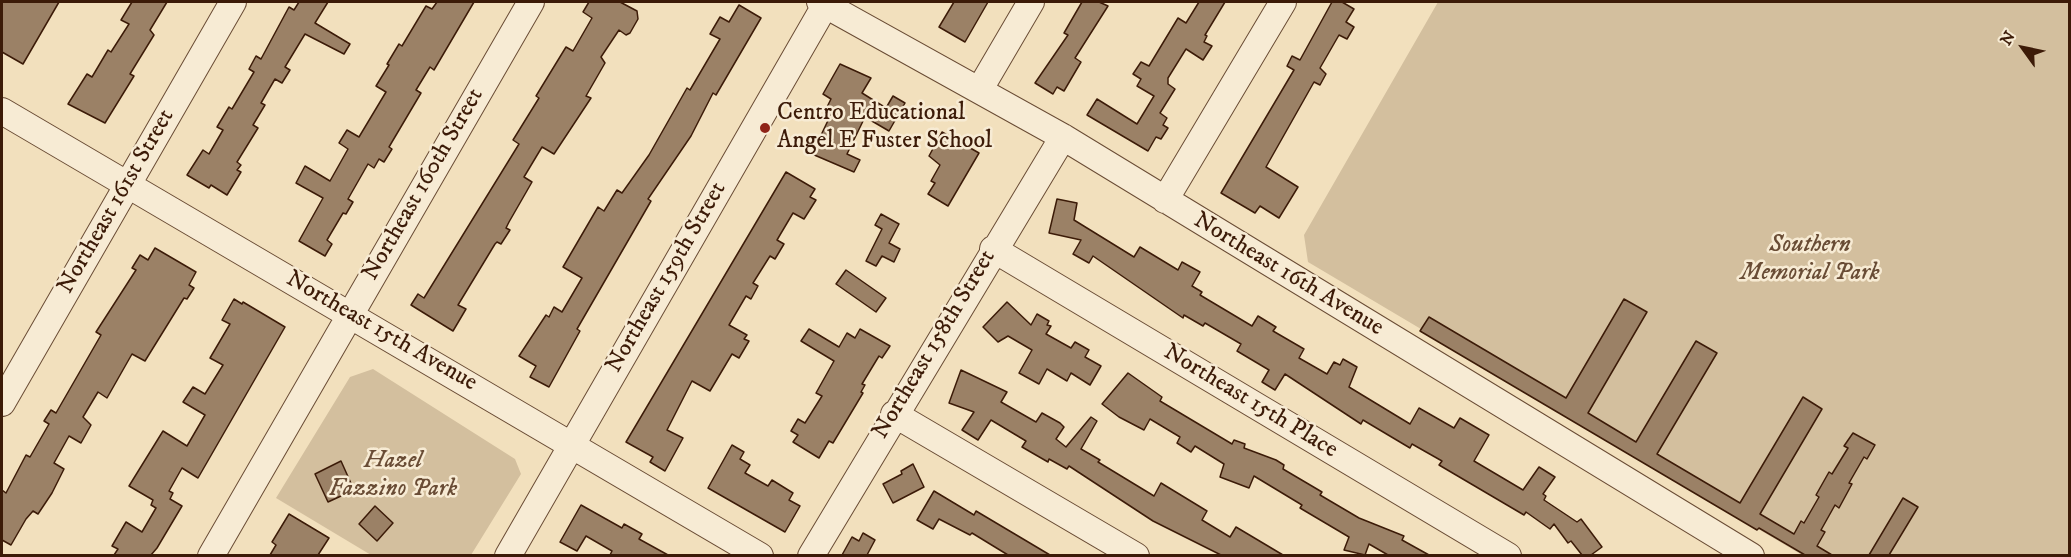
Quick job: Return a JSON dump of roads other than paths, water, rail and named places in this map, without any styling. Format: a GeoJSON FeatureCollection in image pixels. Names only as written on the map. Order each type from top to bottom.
{"type":"FeatureCollection","features":[{"type":"Feature","properties":{"kind":"street","name":"Northeast 161st Street"},"geometry":{"type":"LineString","coordinates":[[2,403],[233,2]]}},
{"type":"Feature","properties":{"kind":"street","name":"Northeast 160th Street"},"geometry":{"type":"LineString","coordinates":[[211,555],[531,2]]}},
{"type":"Feature","properties":{"kind":"street","name":"Northeast 16th Avenue"},"geometry":{"type":"LineString","coordinates":[[824,2],[1062,137],[1751,555]]}},
{"type":"Feature","properties":{"kind":"street","name":"Northeast 159th Street"},"geometry":{"type":"LineString","coordinates":[[508,555],[824,2]]}},
{"type":"Feature","properties":{"kind":"street"},"geometry":{"type":"LineString","coordinates":[[980,89],[1031,2]]}},
{"type":"Feature","properties":{"kind":"street"},"geometry":{"type":"LineString","coordinates":[[1166,200],[1283,2]]}},
{"type":"Feature","properties":{"kind":"street","name":"Northeast 15th Avenue"},"geometry":{"type":"LineString","coordinates":[[2,111],[760,555]]}},
{"type":"Feature","properties":{"kind":"street","name":"Northeast 158th Street"},"geometry":{"type":"LineString","coordinates":[[811,555],[1062,137]]}},
{"type":"Feature","properties":{"kind":"street","name":"Northeast 15th Place"},"geometry":{"type":"LineString","coordinates":[[993,249],[1508,555]]}},
{"type":"Feature","properties":{"kind":"street"},"geometry":{"type":"LineString","coordinates":[[894,414],[1136,555]]}},
{"type":"Feature","properties":{"kind":"place","name":"Centro Educational Angel E Fuster School"},"geometry":{"type":"Point","coordinates":[765,128]}},
{"type":"Feature","properties":{"kind":"park label","name":"Southern Memorial Park"},"geometry":{"type":"Point","coordinates":[1810,260]}},
{"type":"Feature","properties":{"kind":"park label","name":"Hazel Fazzino Park"},"geometry":{"type":"Point","coordinates":[393,476]}}]}
